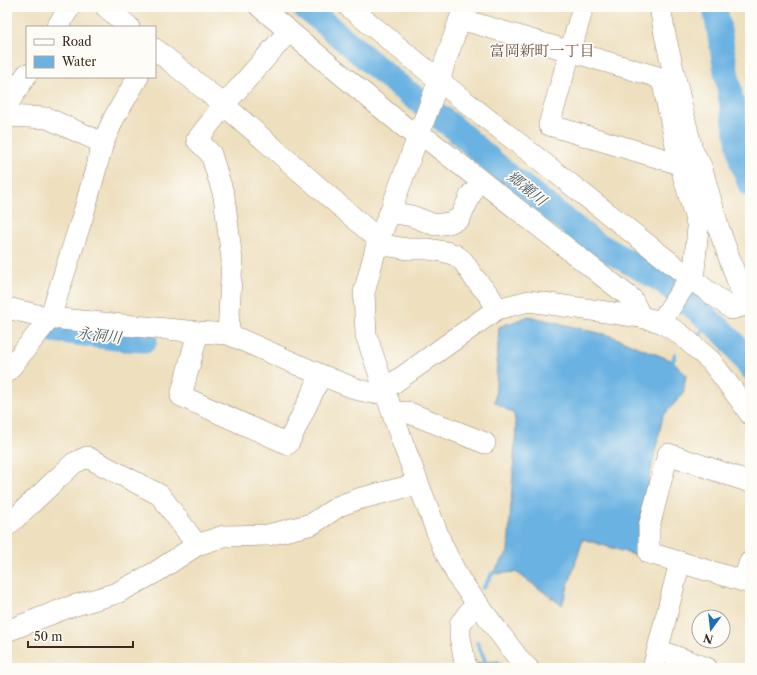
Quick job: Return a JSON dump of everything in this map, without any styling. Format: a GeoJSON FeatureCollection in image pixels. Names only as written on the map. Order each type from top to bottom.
{"type":"FeatureCollection","features":[{"type":"Feature","properties":{"kind":"street"},"geometry":{"type":"LineString","coordinates":[[58,26],[70,7]]}},
{"type":"Feature","properties":{"kind":"street"},"geometry":{"type":"LineString","coordinates":[[106,7],[129,26]]}},
{"type":"Feature","properties":{"kind":"street"},"geometry":{"type":"LineString","coordinates":[[260,7],[408,130],[430,141],[632,299],[640,316]]}},
{"type":"Feature","properties":{"kind":"street"},"geometry":{"type":"LineString","coordinates":[[349,7],[690,278],[732,309],[746,305],[719,230],[702,166],[692,150],[665,35],[660,7]]}},
{"type":"Feature","properties":{"kind":"street"},"geometry":{"type":"LineString","coordinates":[[583,7],[549,125],[680,164]]}},
{"type":"Feature","properties":{"kind":"street"},"geometry":{"type":"LineString","coordinates":[[528,668],[459,579],[442,545],[418,484],[366,335],[364,293],[378,241],[439,80],[462,13],[570,52],[658,77],[662,84],[680,164],[698,227],[694,271],[663,319]]}},
{"type":"Feature","properties":{"kind":"street"},"geometry":{"type":"LineString","coordinates":[[228,334],[232,260],[224,196],[211,154],[197,140],[224,105],[289,31]]}},
{"type":"Feature","properties":{"kind":"street"},"geometry":{"type":"LineString","coordinates":[[156,50],[224,105],[370,232],[378,241],[408,249],[428,249],[446,252],[455,255],[464,261],[475,279],[489,295],[497,310]]}},
{"type":"Feature","properties":{"kind":"street"},"geometry":{"type":"LineString","coordinates":[[7,105],[26,76]]}},
{"type":"Feature","properties":{"kind":"street"},"geometry":{"type":"LineString","coordinates":[[7,372],[50,318],[83,215],[103,143],[114,118],[137,78]]}},
{"type":"Feature","properties":{"kind":"street"},"geometry":{"type":"LineString","coordinates":[[7,116],[47,118],[103,143]]}},
{"type":"Feature","properties":{"kind":"street"},"geometry":{"type":"LineString","coordinates":[[390,212],[412,216],[435,225],[449,224],[460,218],[471,194]]}},
{"type":"Feature","properties":{"kind":"street"},"geometry":{"type":"LineString","coordinates":[[7,308],[50,318],[228,334],[321,375],[359,390],[373,393],[385,388],[497,310],[529,300],[663,319],[711,361],[750,414]]}},
{"type":"Feature","properties":{"kind":"street"},"geometry":{"type":"LineString","coordinates":[[198,332],[181,396],[288,444],[321,375]]}},
{"type":"Feature","properties":{"kind":"street"},"geometry":{"type":"LineString","coordinates":[[393,413],[407,412],[485,443]]}},
{"type":"Feature","properties":{"kind":"street"},"geometry":{"type":"LineString","coordinates":[[748,576],[680,562],[649,553],[649,527],[668,454],[750,482]]}},
{"type":"Feature","properties":{"kind":"street"},"geometry":{"type":"LineString","coordinates":[[7,526],[74,463],[86,457],[160,494],[197,544]]}},
{"type":"Feature","properties":{"kind":"street"},"geometry":{"type":"LineString","coordinates":[[7,631],[66,608],[117,593],[156,572],[197,544],[224,536],[268,535],[312,524],[339,506],[358,498],[418,484]]}},
{"type":"Feature","properties":{"kind":"street"},"geometry":{"type":"LineString","coordinates":[[680,562],[656,659],[707,668]]}},
{"type":"Feature","properties":{"kind":"street"},"geometry":{"type":"LineString","coordinates":[[466,668],[460,637],[460,624],[477,602]]}},
{"type":"Feature","properties":{"kind":"water"},"geometry":{"type":"Polygon","coordinates":[[[529,316],[611,336],[673,361],[686,375],[683,394],[663,416],[640,520],[638,556],[583,539],[562,605],[516,572],[492,574],[508,552],[516,426],[514,414],[495,402],[499,327],[529,316]]]}},
{"type":"Feature","properties":{"kind":"water"},"geometry":{"type":"Polygon","coordinates":[[[499,661],[506,668],[477,668],[477,663],[499,661]]]}},
{"type":"Feature","properties":{"kind":"waterway","name":"郷瀬川"},"geometry":{"type":"LineString","coordinates":[[304,7],[393,81],[453,127],[503,171],[592,241],[664,282],[719,328],[731,340],[750,367]]}},
{"type":"Feature","properties":{"kind":"waterway"},"geometry":{"type":"LineString","coordinates":[[715,7],[742,163],[750,184]]}},
{"type":"Feature","properties":{"kind":"waterway"},"geometry":{"type":"LineString","coordinates":[[696,336],[706,329],[719,328]]}},
{"type":"Feature","properties":{"kind":"waterway","name":"永洞川"},"geometry":{"type":"LineString","coordinates":[[53,330],[124,339],[145,340]]}},
{"type":"Feature","properties":{"kind":"waterway"},"geometry":{"type":"LineString","coordinates":[[670,365],[675,354]]}},
{"type":"Feature","properties":{"kind":"waterway"},"geometry":{"type":"LineString","coordinates":[[483,588],[492,574],[496,571]]}},
{"type":"Feature","properties":{"kind":"waterway"},"geometry":{"type":"LineString","coordinates":[[477,642],[488,668]]}},
{"type":"Feature","properties":{"kind":"district","name":"富岡新町一丁目"},"geometry":{"type":"Point","coordinates":[542,50]}}]}
